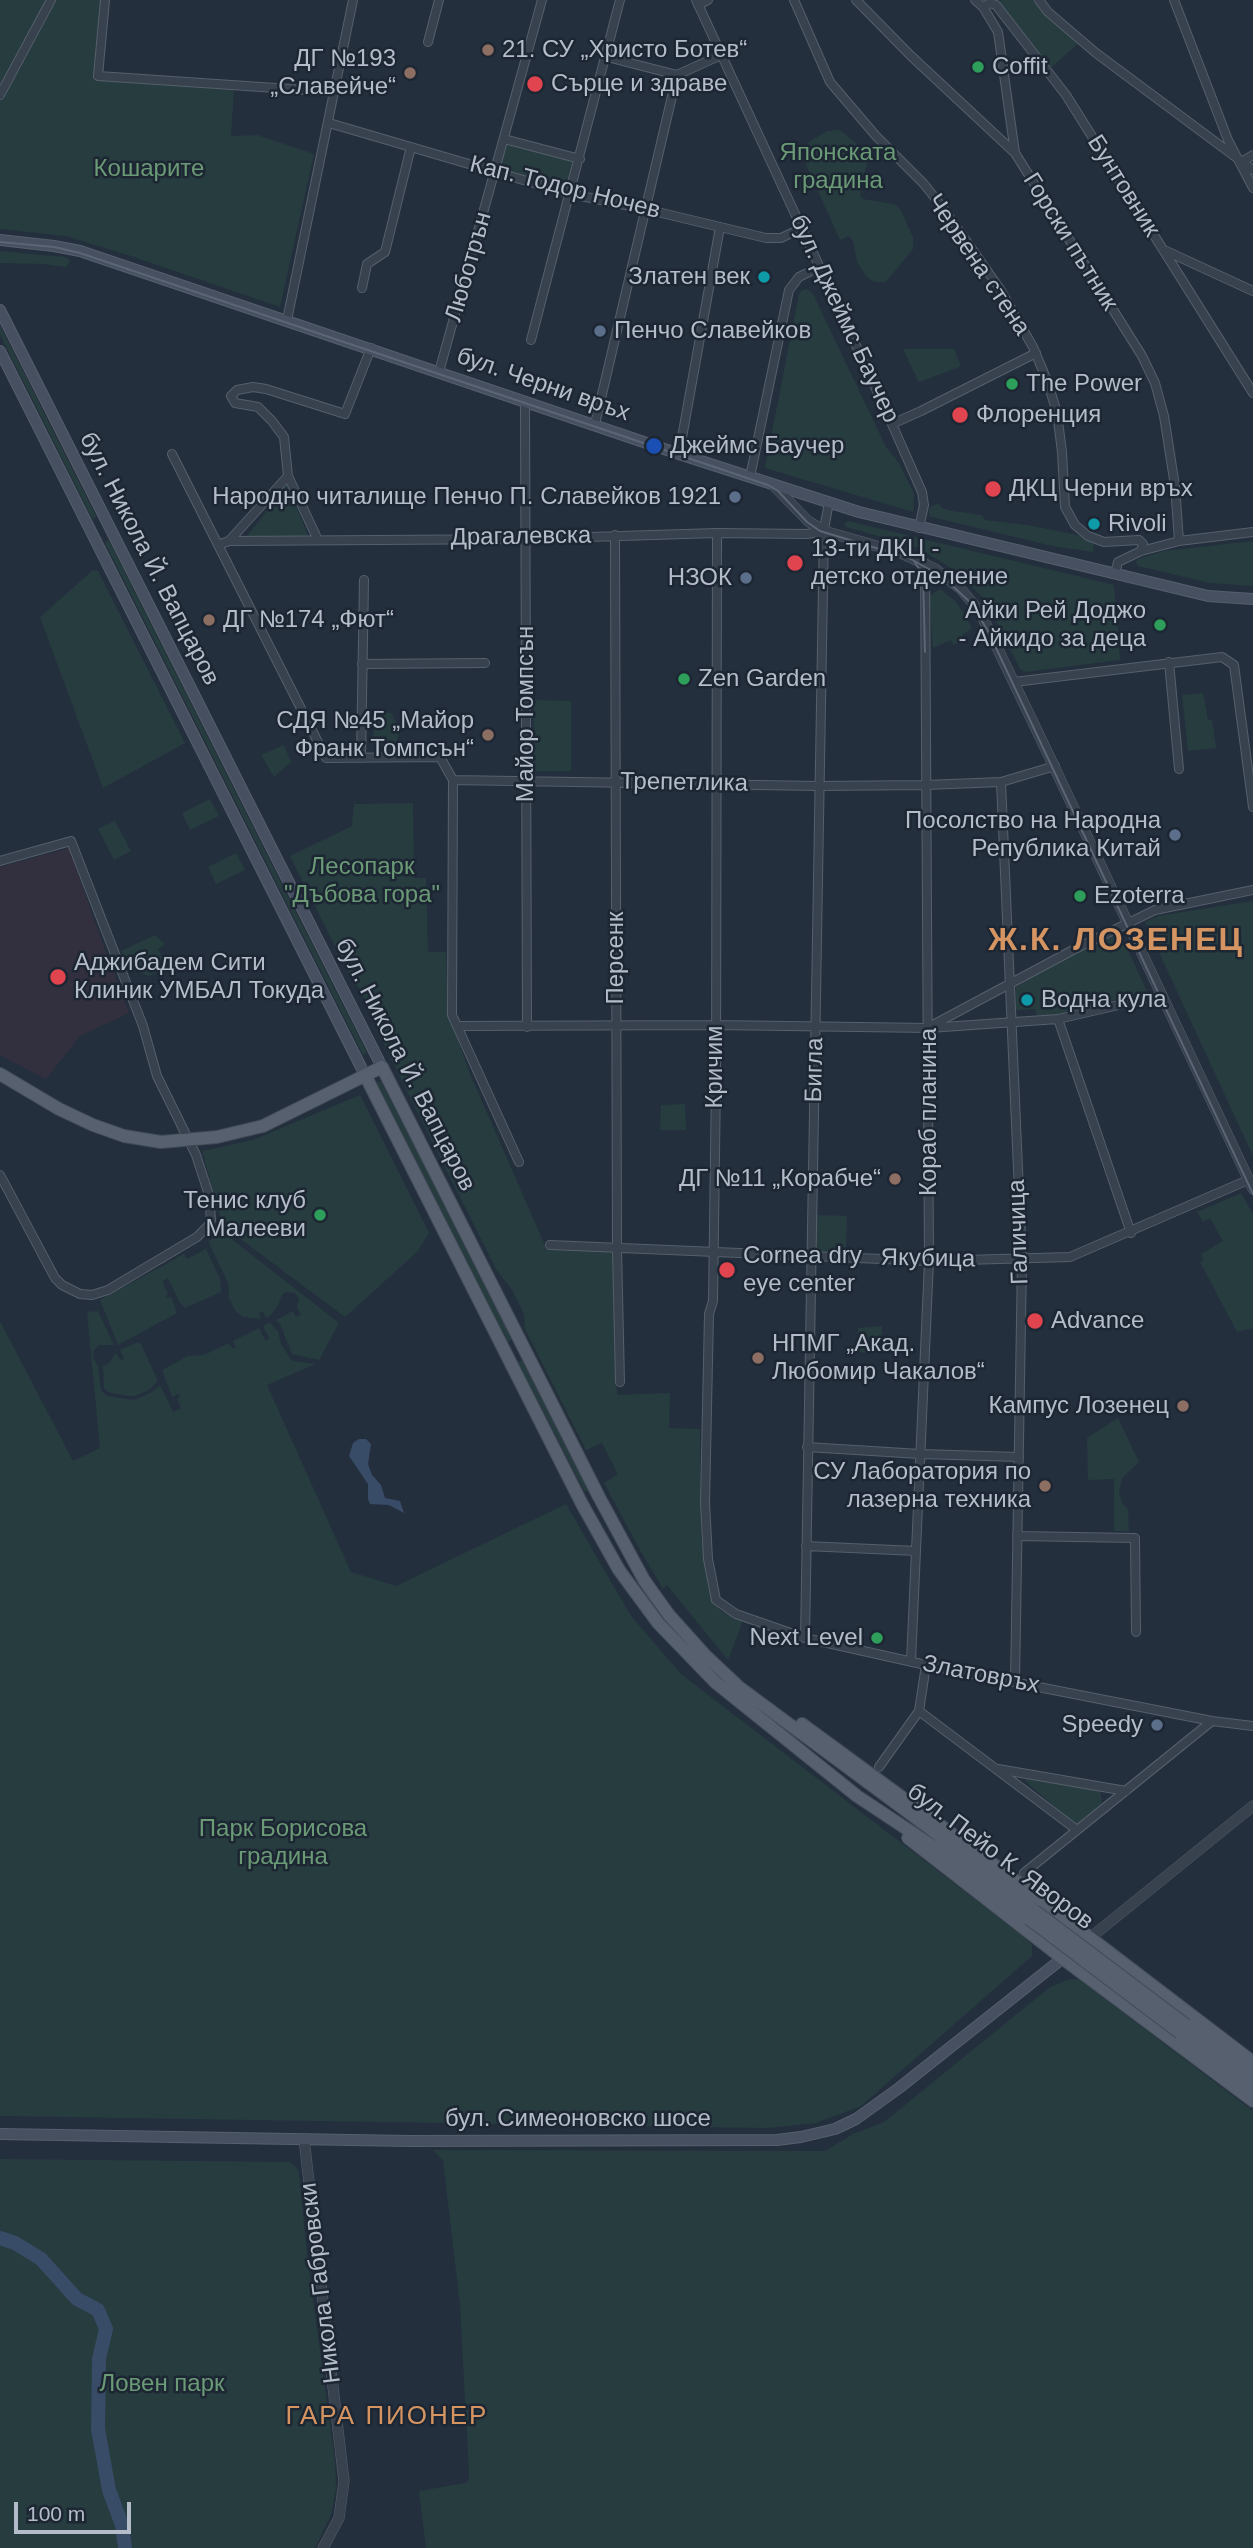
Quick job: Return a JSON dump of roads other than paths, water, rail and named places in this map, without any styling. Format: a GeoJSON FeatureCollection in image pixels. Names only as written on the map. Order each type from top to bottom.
{"type":"FeatureCollection","features":[{"type":"Feature","properties":{"kind":"main road","name":"бул. Черни връх"},"geometry":{"type":"LineString","coordinates":[[0,240],[80,251],[679,454],[919,528],[1208,596],[1253,599]]}},
{"type":"Feature","properties":{"kind":"main road","name":"бул. Никола Й. Вапцаров"},"geometry":{"type":"LineString","coordinates":[[0,310],[636,1568],[669,1615],[721,1672]]}},
{"type":"Feature","properties":{"kind":"main road","name":"бул. Никола Й. Вапцаров"},"geometry":{"type":"LineString","coordinates":[[0,351],[564,1470],[614,1561],[672,1639],[715,1682],[738,1693]]}},
{"type":"Feature","properties":{"kind":"main road"},"geometry":{"type":"LineString","coordinates":[[93,534],[109,526]]}},
{"type":"Feature","properties":{"kind":"main road"},"geometry":{"type":"LineString","coordinates":[[0,1066],[94,1118],[125,1128],[186,1139]]}},
{"type":"Feature","properties":{"kind":"main road"},"geometry":{"type":"LineString","coordinates":[[0,1074],[59,1109],[103,1129],[124,1136],[162,1142],[217,1137],[263,1126],[382,1067]]}},
{"type":"Feature","properties":{"kind":"main road","name":"бул. Пейо К. Яворов"},"geometry":{"type":"LineString","coordinates":[[721,1672],[738,1693],[857,1796],[1032,1915],[1183,2029],[1253,2076]]}},
{"type":"Feature","properties":{"kind":"main road"},"geometry":{"type":"LineString","coordinates":[[738,1693],[778,1707],[857,1763],[1253,2062]]}},
{"type":"Feature","properties":{"kind":"main road","name":"бул. Пейо К. Яворов"},"geometry":{"type":"LineString","coordinates":[[738,1693],[932,1830],[1032,1915]]}},
{"type":"Feature","properties":{"kind":"main road"},"geometry":{"type":"LineString","coordinates":[[857,1796],[1062,1958],[1253,2101]]}},
{"type":"Feature","properties":{"kind":"main road","name":"бул. Симеоновско шосе"},"geometry":{"type":"LineString","coordinates":[[0,2134],[304,2139],[766,2140],[820,2133],[856,2119],[900,2088],[1090,1938]]}},
{"type":"Feature","properties":{"kind":"main road","name":"бул. Пейо К. Яворов"},"geometry":{"type":"LineString","coordinates":[[1183,2029],[1253,2089]]}},
{"type":"Feature","properties":{"kind":"street"},"geometry":{"type":"LineString","coordinates":[[0,95],[51,0]]}},
{"type":"Feature","properties":{"kind":"street"},"geometry":{"type":"LineString","coordinates":[[105,0],[98,76],[335,92]]}},
{"type":"Feature","properties":{"kind":"street"},"geometry":{"type":"LineString","coordinates":[[287,320],[353,0]]}},
{"type":"Feature","properties":{"kind":"street"},"geometry":{"type":"LineString","coordinates":[[428,42],[439,0]]}},
{"type":"Feature","properties":{"kind":"street","name":"Люботрън"},"geometry":{"type":"LineString","coordinates":[[439,372],[542,0]]}},
{"type":"Feature","properties":{"kind":"street"},"geometry":{"type":"LineString","coordinates":[[531,341],[620,0]]}},
{"type":"Feature","properties":{"kind":"street"},"geometry":{"type":"LineString","coordinates":[[697,2],[708,0]]}},
{"type":"Feature","properties":{"kind":"street","name":"Червена стена"},"geometry":{"type":"LineString","coordinates":[[794,0],[830,82],[871,130],[924,184],[946,212],[1000,289],[1036,353],[1056,413],[1062,452],[1065,507],[1074,525],[1088,536],[1104,542],[1139,540],[1143,544],[1141,551]]}},
{"type":"Feature","properties":{"kind":"street","name":"Горски пътник"},"geometry":{"type":"LineString","coordinates":[[856,0],[877,18],[910,55],[1015,153],[1142,356],[1155,383],[1164,416],[1179,541]]}},
{"type":"Feature","properties":{"kind":"street","name":"Бунтовник"},"geometry":{"type":"LineString","coordinates":[[975,0],[983,7],[990,3],[996,5],[1066,95],[1253,394]]}},
{"type":"Feature","properties":{"kind":"street"},"geometry":{"type":"LineString","coordinates":[[1039,0],[1048,12],[1096,53],[1253,170]]}},
{"type":"Feature","properties":{"kind":"street"},"geometry":{"type":"LineString","coordinates":[[1174,0],[1228,140],[1253,188]]}},
{"type":"Feature","properties":{"kind":"street","name":"бул. Джеймс Баучер"},"geometry":{"type":"LineString","coordinates":[[697,2],[924,499],[919,528]]}},
{"type":"Feature","properties":{"kind":"street"},"geometry":{"type":"LineString","coordinates":[[983,7],[998,32],[1015,153]]}},
{"type":"Feature","properties":{"kind":"street"},"geometry":{"type":"LineString","coordinates":[[607,57],[677,75],[721,55]]}},
{"type":"Feature","properties":{"kind":"street"},"geometry":{"type":"LineString","coordinates":[[595,425],[677,75]]}},
{"type":"Feature","properties":{"kind":"street","name":"Кап. Тодор Ночев"},"geometry":{"type":"LineString","coordinates":[[329,123],[571,194],[774,239],[802,228]]}},
{"type":"Feature","properties":{"kind":"street","name":"Кап. Тодор Ночев"},"geometry":{"type":"LineString","coordinates":[[504,139],[580,159]]}},
{"type":"Feature","properties":{"kind":"street"},"geometry":{"type":"LineString","coordinates":[[362,288],[367,264],[385,252],[411,147]]}},
{"type":"Feature","properties":{"kind":"street"},"geometry":{"type":"LineString","coordinates":[[1241,162],[1253,155]]}},
{"type":"Feature","properties":{"kind":"street"},"geometry":{"type":"LineString","coordinates":[[679,454],[720,227]]}},
{"type":"Feature","properties":{"kind":"street"},"geometry":{"type":"LineString","coordinates":[[1164,250],[1253,291]]}},
{"type":"Feature","properties":{"kind":"street"},"geometry":{"type":"LineString","coordinates":[[750,477],[789,290],[799,277],[819,267]]}},
{"type":"Feature","properties":{"kind":"street"},"geometry":{"type":"LineString","coordinates":[[318,540],[288,476],[284,438],[258,407],[235,404],[231,396],[233,392],[253,387],[267,389],[345,414],[371,348]]}},
{"type":"Feature","properties":{"kind":"street"},"geometry":{"type":"LineString","coordinates":[[892,424],[1036,353]]}},
{"type":"Feature","properties":{"kind":"street","name":"Майор Томпсън"},"geometry":{"type":"LineString","coordinates":[[526,401],[527,1027]]}},
{"type":"Feature","properties":{"kind":"street"},"geometry":{"type":"LineString","coordinates":[[172,454],[326,758],[440,757],[453,780],[452,1012],[519,1162]]}},
{"type":"Feature","properties":{"kind":"street"},"geometry":{"type":"LineString","coordinates":[[229,541],[288,476]]}},
{"type":"Feature","properties":{"kind":"street"},"geometry":{"type":"LineString","coordinates":[[773,485],[808,521],[824,531],[901,553],[925,563],[946,576],[973,603],[985,622],[1055,766],[1251,1182]]}},
{"type":"Feature","properties":{"kind":"street","name":"Бигла"},"geometry":{"type":"LineString","coordinates":[[805,1638],[824,531],[829,502]]}},
{"type":"Feature","properties":{"kind":"street","name":"Драгалевска"},"geometry":{"type":"LineString","coordinates":[[218,545],[229,541],[525,539],[717,533],[807,534],[824,531]]}},
{"type":"Feature","properties":{"kind":"street"},"geometry":{"type":"LineString","coordinates":[[1115,574],[1118,562],[1141,551],[1179,541],[1253,532]]}},
{"type":"Feature","properties":{"kind":"street","name":"Кричим"},"geometry":{"type":"LineString","coordinates":[[716,1600],[708,1559],[705,1503],[709,1314],[713,1301],[717,533]]}},
{"type":"Feature","properties":{"kind":"street","name":"Персенк"},"geometry":{"type":"LineString","coordinates":[[615,535],[617,1249],[620,1382]]}},
{"type":"Feature","properties":{"kind":"street","name":"Кораб планина"},"geometry":{"type":"LineString","coordinates":[[911,1662],[929,1261],[925,563]]}},
{"type":"Feature","properties":{"kind":"street"},"geometry":{"type":"LineString","coordinates":[[361,758],[364,580]]}},
{"type":"Feature","properties":{"kind":"street"},"geometry":{"type":"LineString","coordinates":[[1014,682],[1222,656],[1234,665],[1253,807]]}},
{"type":"Feature","properties":{"kind":"street"},"geometry":{"type":"LineString","coordinates":[[1169,662],[1179,769]]}},
{"type":"Feature","properties":{"kind":"street"},"geometry":{"type":"LineString","coordinates":[[362,664],[485,663]]}},
{"type":"Feature","properties":{"kind":"street","name":"Трепетлика"},"geometry":{"type":"LineString","coordinates":[[453,780],[820,786],[926,785],[1001,782],[1055,766]]}},
{"type":"Feature","properties":{"kind":"street","name":"Галичица"},"geometry":{"type":"LineString","coordinates":[[1001,782],[1021,1260],[1015,1681]]}},
{"type":"Feature","properties":{"kind":"street"},"geometry":{"type":"LineString","coordinates":[[0,861],[71,841],[143,1026],[158,1076],[209,1195],[211,1207],[208,1225],[197,1237],[107,1290],[92,1295],[80,1294],[62,1285],[55,1278],[0,1175]]}},
{"type":"Feature","properties":{"kind":"street"},"geometry":{"type":"LineString","coordinates":[[929,1028],[1155,910],[1253,891]]}},
{"type":"Feature","properties":{"kind":"street"},"geometry":{"type":"LineString","coordinates":[[457,1026],[929,1028],[1058,1019],[1161,995]]}},
{"type":"Feature","properties":{"kind":"street"},"geometry":{"type":"LineString","coordinates":[[1058,1019],[1131,1233]]}},
{"type":"Feature","properties":{"kind":"street","name":"Якубица"},"geometry":{"type":"LineString","coordinates":[[550,1245],[929,1261],[1070,1257],[1251,1182]]}},
{"type":"Feature","properties":{"kind":"street"},"geometry":{"type":"LineString","coordinates":[[807,1447],[1019,1457]]}},
{"type":"Feature","properties":{"kind":"street"},"geometry":{"type":"LineString","coordinates":[[1017,1536],[1135,1538],[1136,1633]]}},
{"type":"Feature","properties":{"kind":"street"},"geometry":{"type":"LineString","coordinates":[[806,1546],[916,1550]]}},
{"type":"Feature","properties":{"kind":"street","name":"Златовръх"},"geometry":{"type":"LineString","coordinates":[[716,1600],[736,1614],[805,1638],[926,1665],[1212,1721],[1253,1726]]}},
{"type":"Feature","properties":{"kind":"street"},"geometry":{"type":"LineString","coordinates":[[879,1766],[919,1711],[926,1665]]}},
{"type":"Feature","properties":{"kind":"street"},"geometry":{"type":"LineString","coordinates":[[919,1711],[1077,1830]]}},
{"type":"Feature","properties":{"kind":"street"},"geometry":{"type":"LineString","coordinates":[[1024,1873],[1212,1721]]}},
{"type":"Feature","properties":{"kind":"street"},"geometry":{"type":"LineString","coordinates":[[997,1769],[1126,1791]]}},
{"type":"Feature","properties":{"kind":"street"},"geometry":{"type":"LineString","coordinates":[[1090,1938],[1253,1806]]}},
{"type":"Feature","properties":{"kind":"street","name":"Никола Габровски"},"geometry":{"type":"LineString","coordinates":[[304,2139],[344,2481],[339,2518],[323,2548]]}},
{"type":"Feature","properties":{"kind":"water"},"geometry":{"type":"Polygon","coordinates":[[[366,1439],[371,1444],[368,1464],[372,1475],[381,1485],[385,1498],[400,1501],[404,1513],[389,1505],[370,1504],[368,1484],[349,1456],[353,1443],[366,1439]]]}},
{"type":"Feature","properties":{"kind":"waterway"},"geometry":{"type":"LineString","coordinates":[[0,2238],[15,2243],[41,2259],[77,2299],[98,2310],[106,2329],[99,2359],[98,2429],[109,2490],[122,2525],[125,2548]]}},
{"type":"Feature","properties":{"kind":"tram line"},"geometry":{"type":"LineString","coordinates":[[0,242],[54,247],[80,253],[768,485],[778,491],[807,522],[820,531],[909,558],[943,577],[972,604],[989,633],[1253,1194]]}},
{"type":"Feature","properties":{"kind":"tram line"},"geometry":{"type":"LineString","coordinates":[[914,561],[923,575],[925,652]]}},
{"type":"Feature","properties":{"kind":"place","name":"21. СУ „Христо Ботев“"},"geometry":{"type":"Point","coordinates":[488,50]}},
{"type":"Feature","properties":{"kind":"place","name":"Coffit"},"geometry":{"type":"Point","coordinates":[978,67]}},
{"type":"Feature","properties":{"kind":"place","name":"ДГ №193 „Славейче“"},"geometry":{"type":"Point","coordinates":[410,73]}},
{"type":"Feature","properties":{"kind":"place","name":"Сърце и здраве"},"geometry":{"type":"Point","coordinates":[535,84]}},
{"type":"Feature","properties":{"kind":"place","name":"Златен век"},"geometry":{"type":"Point","coordinates":[764,277]}},
{"type":"Feature","properties":{"kind":"place","name":"Пенчо Славейков"},"geometry":{"type":"Point","coordinates":[600,331]}},
{"type":"Feature","properties":{"kind":"place","name":"The Power"},"geometry":{"type":"Point","coordinates":[1012,384]}},
{"type":"Feature","properties":{"kind":"place","name":"Флоренция"},"geometry":{"type":"Point","coordinates":[960,415]}},
{"type":"Feature","properties":{"kind":"place","name":"Джеймс Баучер"},"geometry":{"type":"Point","coordinates":[654,446]}},
{"type":"Feature","properties":{"kind":"place","name":"ДКЦ Черни връх"},"geometry":{"type":"Point","coordinates":[993,489]}},
{"type":"Feature","properties":{"kind":"place","name":"Народно читалище Пенчо П. Славейков 1921"},"geometry":{"type":"Point","coordinates":[735,497]}},
{"type":"Feature","properties":{"kind":"place","name":"Rivoli"},"geometry":{"type":"Point","coordinates":[1094,524]}},
{"type":"Feature","properties":{"kind":"place","name":"13-ти ДКЦ - детско отделение"},"geometry":{"type":"Point","coordinates":[795,563]}},
{"type":"Feature","properties":{"kind":"place","name":"НЗОК"},"geometry":{"type":"Point","coordinates":[746,578]}},
{"type":"Feature","properties":{"kind":"place","name":"ДГ №174 „Фют“"},"geometry":{"type":"Point","coordinates":[209,620]}},
{"type":"Feature","properties":{"kind":"place","name":"Айки Рей Доджо - Айкидо за деца"},"geometry":{"type":"Point","coordinates":[1160,625]}},
{"type":"Feature","properties":{"kind":"place","name":"Zen Garden"},"geometry":{"type":"Point","coordinates":[684,679]}},
{"type":"Feature","properties":{"kind":"place","name":"СДЯ №45 „Майор Франк Томпсън“"},"geometry":{"type":"Point","coordinates":[488,735]}},
{"type":"Feature","properties":{"kind":"place","name":"Посолство на Народна Република Китай"},"geometry":{"type":"Point","coordinates":[1175,835]}},
{"type":"Feature","properties":{"kind":"place","name":"Ezoterra"},"geometry":{"type":"Point","coordinates":[1080,896]}},
{"type":"Feature","properties":{"kind":"place","name":"Аджибадем Сити Клиник УМБАЛ Токуда"},"geometry":{"type":"Point","coordinates":[58,977]}},
{"type":"Feature","properties":{"kind":"place","name":"Водна кула"},"geometry":{"type":"Point","coordinates":[1027,1000]}},
{"type":"Feature","properties":{"kind":"place","name":"ДГ №11 „Корабче“"},"geometry":{"type":"Point","coordinates":[895,1179]}},
{"type":"Feature","properties":{"kind":"place","name":"Тенис клуб Малееви"},"geometry":{"type":"Point","coordinates":[320,1215]}},
{"type":"Feature","properties":{"kind":"place","name":"Cornea dry eye center"},"geometry":{"type":"Point","coordinates":[727,1270]}},
{"type":"Feature","properties":{"kind":"place","name":"Advance"},"geometry":{"type":"Point","coordinates":[1035,1321]}},
{"type":"Feature","properties":{"kind":"place","name":"НПМГ „Акад. Любомир Чакалов“"},"geometry":{"type":"Point","coordinates":[758,1358]}},
{"type":"Feature","properties":{"kind":"place","name":"Кампус Лозенец"},"geometry":{"type":"Point","coordinates":[1183,1406]}},
{"type":"Feature","properties":{"kind":"place","name":"СУ Лаборатория по лазерна техника"},"geometry":{"type":"Point","coordinates":[1045,1486]}},
{"type":"Feature","properties":{"kind":"place","name":"Next Level"},"geometry":{"type":"Point","coordinates":[877,1638]}},
{"type":"Feature","properties":{"kind":"place","name":"Speedy"},"geometry":{"type":"Point","coordinates":[1157,1725]}},
{"type":"Feature","properties":{"kind":"district","name":"Ж.К. ЛОЗЕНЕЦ"},"geometry":{"type":"Point","coordinates":[1116,941]}},
{"type":"Feature","properties":{"kind":"district","name":"ГАРА ПИОНЕР"},"geometry":{"type":"Point","coordinates":[387,2417]}},
{"type":"Feature","properties":{"kind":"park label","name":"Японската градина"},"geometry":{"type":"Point","coordinates":[838,167]}},
{"type":"Feature","properties":{"kind":"park label","name":"Кошарите"},"geometry":{"type":"Point","coordinates":[149,169]}},
{"type":"Feature","properties":{"kind":"park label","name":"Лесопарк \"Дъбова гора\""},"geometry":{"type":"Point","coordinates":[362,881]}},
{"type":"Feature","properties":{"kind":"park label","name":"Парк Борисова градина"},"geometry":{"type":"Point","coordinates":[283,1843]}},
{"type":"Feature","properties":{"kind":"park label","name":"Ловен парк"},"geometry":{"type":"Point","coordinates":[162,2384]}}]}
